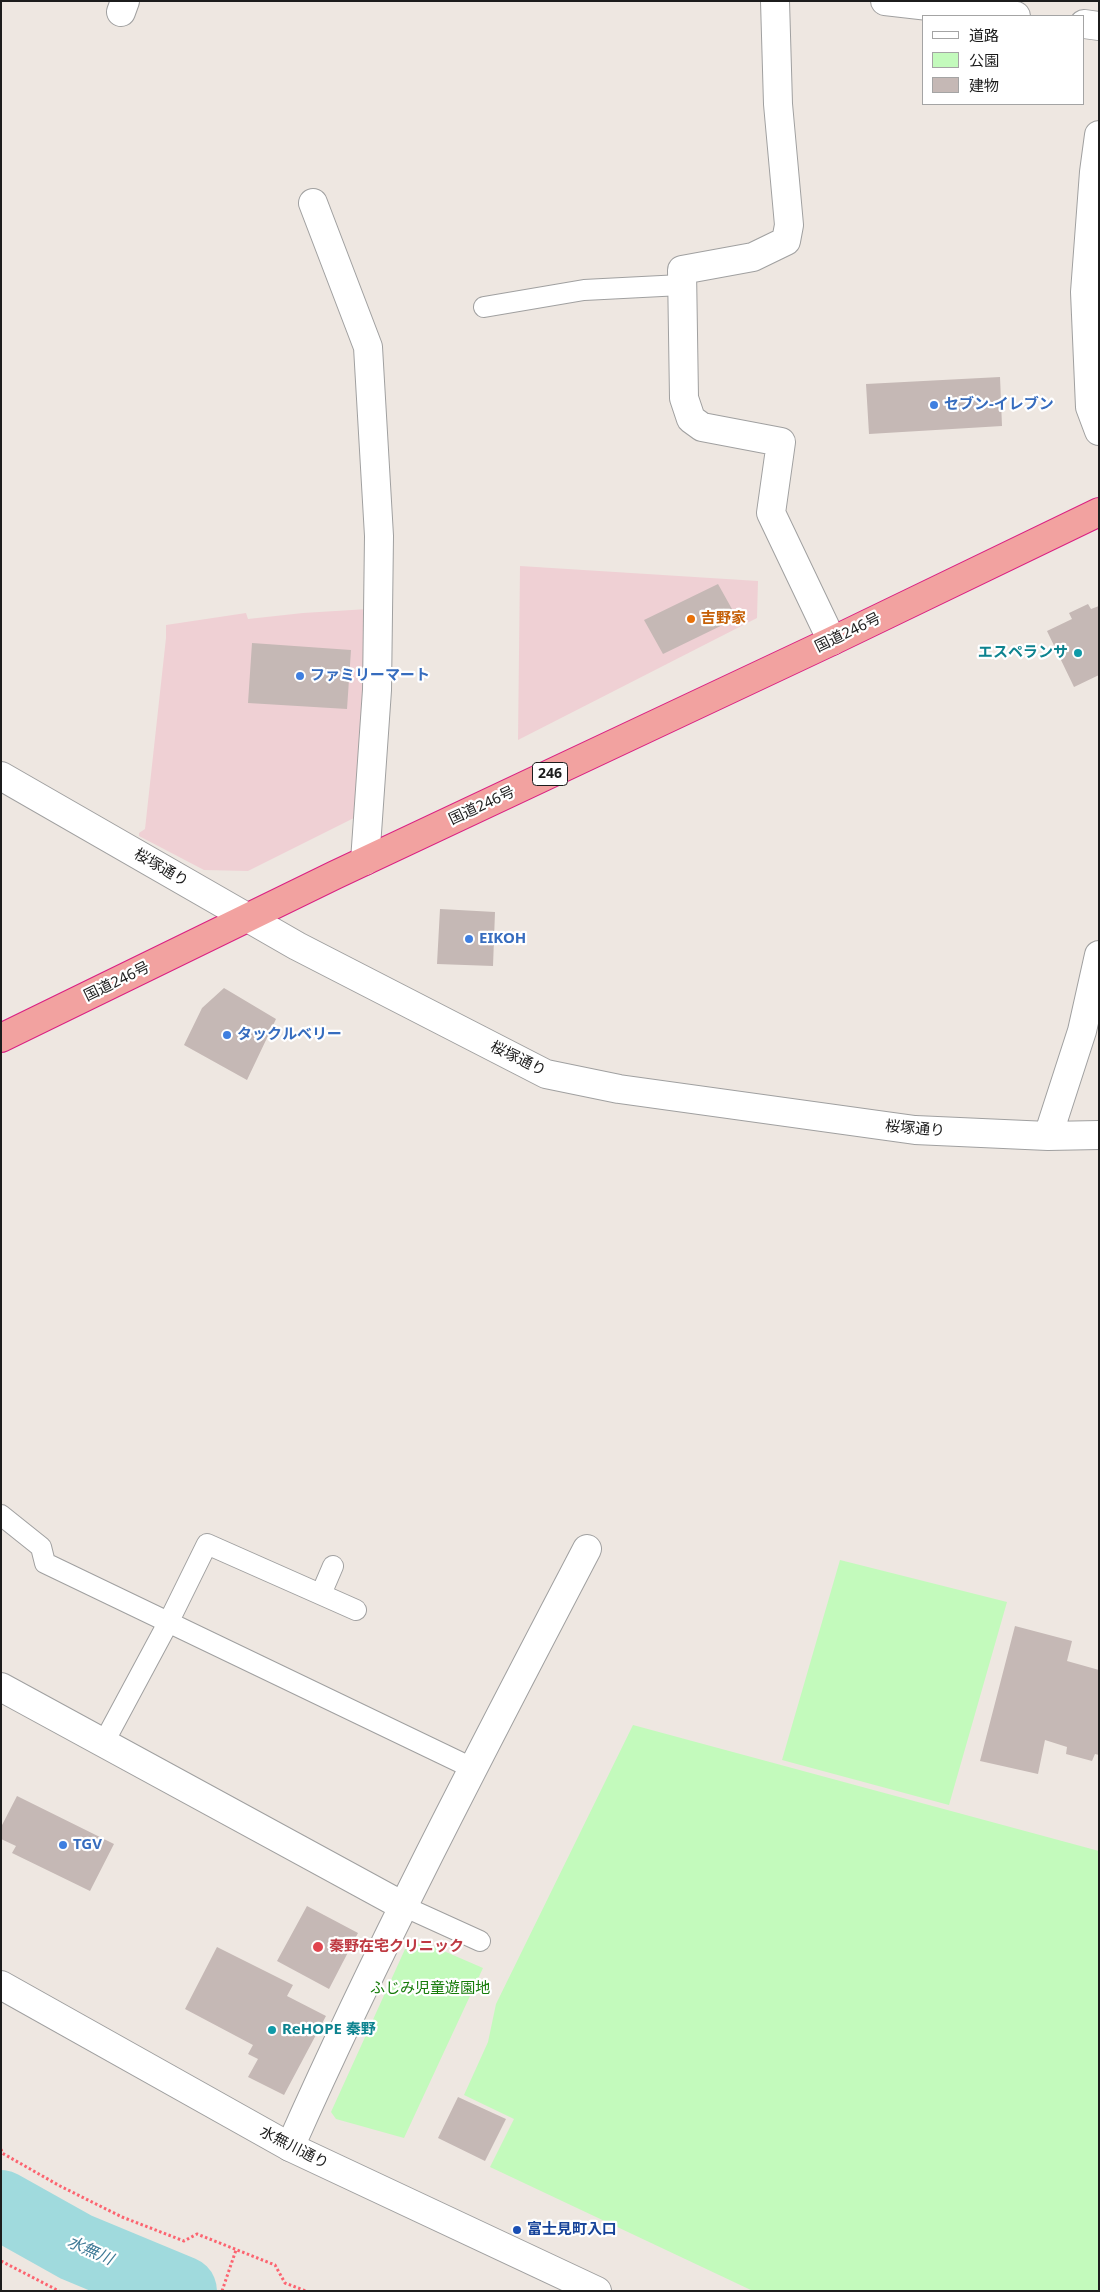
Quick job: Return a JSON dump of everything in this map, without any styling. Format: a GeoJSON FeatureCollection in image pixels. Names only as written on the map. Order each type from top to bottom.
{"type":"FeatureCollection","features":[{"type":"Feature","properties":{"kind":"highway","name":"国道246号"},"geometry":{"type":"LineString","coordinates":[[1,1038],[247,918],[832,641],[1099,512]]}},
{"type":"Feature","properties":{"kind":"street"},"geometry":{"type":"LineString","coordinates":[[775,1],[778,104],[789,225],[786,241],[753,257],[682,270],[684,398],[691,419],[702,427],[781,442],[771,513],[832,641]]}},
{"type":"Feature","properties":{"kind":"street"},"geometry":{"type":"LineString","coordinates":[[885,1],[1007,15]]}},
{"type":"Feature","properties":{"kind":"street"},"geometry":{"type":"LineString","coordinates":[[1085,24],[1099,26]]}},
{"type":"Feature","properties":{"kind":"street"},"geometry":{"type":"LineString","coordinates":[[1099,135],[1094,172],[1085,292],[1090,407],[1099,431]]}},
{"type":"Feature","properties":{"kind":"street"},"geometry":{"type":"LineString","coordinates":[[313,204],[368,347],[379,536],[377,690],[366,861]]}},
{"type":"Feature","properties":{"kind":"street","name":"桜塚通り"},"geometry":{"type":"LineString","coordinates":[[1,776],[297,946],[546,1074],[619,1089],[916,1130],[1048,1136],[1099,1136]]}},
{"type":"Feature","properties":{"kind":"street"},"geometry":{"type":"LineString","coordinates":[[1048,1136],[1082,1031],[1099,955]]}},
{"type":"Feature","properties":{"kind":"street"},"geometry":{"type":"LineString","coordinates":[[290,2148],[403,1906],[472,1768],[587,1549]]}},
{"type":"Feature","properties":{"kind":"street"},"geometry":{"type":"LineString","coordinates":[[1,1687],[102,1744],[403,1906]]}},
{"type":"Feature","properties":{"kind":"street","name":"水無川通り"},"geometry":{"type":"LineString","coordinates":[[1,1985],[290,2148],[597,2291]]}},
{"type":"Feature","properties":{"kind":"lane"},"geometry":{"type":"LineString","coordinates":[[484,307],[584,290],[681,285]]}},
{"type":"Feature","properties":{"kind":"lane"},"geometry":{"type":"LineString","coordinates":[[1,1515],[41,1547],[45,1563],[472,1768]]}},
{"type":"Feature","properties":{"kind":"lane"},"geometry":{"type":"LineString","coordinates":[[102,1744],[168,1622],[207,1544],[356,1610]]}},
{"type":"Feature","properties":{"kind":"lane"},"geometry":{"type":"LineString","coordinates":[[321,1594],[333,1566]]}},
{"type":"Feature","properties":{"kind":"lane"},"geometry":{"type":"LineString","coordinates":[[403,1906],[480,1941]]}},
{"type":"Feature","properties":{"kind":"path"},"geometry":{"type":"LineString","coordinates":[[1,2149],[2,2153],[60,2186],[122,2217],[184,2241],[197,2234],[275,2264],[285,2283],[306,2291]]}},
{"type":"Feature","properties":{"kind":"path"},"geometry":{"type":"LineString","coordinates":[[222,2291],[236,2250]]}},
{"type":"Feature","properties":{"kind":"path"},"geometry":{"type":"LineString","coordinates":[[1,2261],[59,2291]]}},
{"type":"Feature","properties":{"kind":"shaded area"},"geometry":{"type":"Polygon","coordinates":[[[520,566],[758,581],[757,618],[518,740],[520,566]]]}},
{"type":"Feature","properties":{"kind":"shaded area"},"geometry":{"type":"Polygon","coordinates":[[[368,609],[354,818],[248,871],[204,870],[139,836],[139,833],[145,829],[166,625],[246,613],[248,619],[368,609]]]}},
{"type":"Feature","properties":{"kind":"green space"},"geometry":{"type":"Polygon","coordinates":[[[840,1560],[1007,1602],[949,1805],[782,1760],[840,1560]]]}},
{"type":"Feature","properties":{"kind":"green space"},"geometry":{"type":"Polygon","coordinates":[[[633,1725],[1099,1851],[1099,2291],[753,2291],[490,2167],[514,2119],[464,2095],[488,2042],[496,2004],[633,1725]]]}},
{"type":"Feature","properties":{"kind":"green space","name":"ふじみ児童遊園地"},"geometry":{"type":"Polygon","coordinates":[[[423,1942],[483,1968],[404,2138],[336,2119],[331,2112],[406,1947],[423,1942]]]}},
{"type":"Feature","properties":{"kind":"building","name":"セブン-イレブン"},"geometry":{"type":"Polygon","coordinates":[[[1000,377],[1002,426],[869,434],[866,384],[1000,377]]]}},
{"type":"Feature","properties":{"kind":"building","name":"吉野家"},"geometry":{"type":"Polygon","coordinates":[[[718,584],[737,618],[663,654],[644,620],[718,584]]]}},
{"type":"Feature","properties":{"kind":"building","name":"エスペランサ"},"geometry":{"type":"Polygon","coordinates":[[[1088,604],[1091,609],[1099,606],[1099,675],[1074,687],[1047,631],[1072,619],[1069,613],[1088,604]]]}},
{"type":"Feature","properties":{"kind":"building","name":"ファミリーマート"},"geometry":{"type":"Polygon","coordinates":[[[252,643],[351,650],[347,709],[248,703],[252,643]]]}},
{"type":"Feature","properties":{"kind":"building"},"geometry":{"type":"Polygon","coordinates":[[[440,909],[495,912],[493,966],[437,964],[440,909]]]}},
{"type":"Feature","properties":{"kind":"building"},"geometry":{"type":"Polygon","coordinates":[[[224,988],[276,1019],[247,1080],[184,1045],[202,1008],[224,988]]]}},
{"type":"Feature","properties":{"kind":"building"},"geometry":{"type":"Polygon","coordinates":[[[1015,1626],[1072,1641],[1067,1661],[1099,1670],[1099,1755],[1095,1754],[1092,1761],[1066,1754],[1067,1747],[1045,1740],[1038,1774],[980,1761],[1015,1626]]]}},
{"type":"Feature","properties":{"kind":"building","name":"TGV"},"geometry":{"type":"Polygon","coordinates":[[[17,1796],[114,1844],[90,1891],[12,1853],[16,1846],[1,1839],[1,1827],[17,1796]]]}},
{"type":"Feature","properties":{"kind":"building","name":"秦野在宅クリニック"},"geometry":{"type":"Polygon","coordinates":[[[307,1906],[358,1933],[329,1989],[277,1961],[307,1906]]]}},
{"type":"Feature","properties":{"kind":"building","name":"ReHOPE 秦野"},"geometry":{"type":"Polygon","coordinates":[[[217,1947],[293,1985],[287,1996],[326,2016],[284,2095],[248,2077],[258,2059],[248,2054],[253,2045],[185,2009],[217,1947]]]}},
{"type":"Feature","properties":{"kind":"building"},"geometry":{"type":"Polygon","coordinates":[[[458,2097],[506,2119],[485,2161],[438,2138],[458,2097]]]}},
{"type":"Feature","properties":{"kind":"waterway","name":"水無川"},"geometry":{"type":"LineString","coordinates":[[1,2205],[76,2247],[182,2291]]}},
{"type":"Feature","properties":{"kind":"place","name":"セブン-イレブン"},"geometry":{"type":"Point","coordinates":[934,405]}},
{"type":"Feature","properties":{"kind":"place","name":"吉野家"},"geometry":{"type":"Point","coordinates":[691,619]}},
{"type":"Feature","properties":{"kind":"place","name":"エスペランサ"},"geometry":{"type":"Point","coordinates":[1078,653]}},
{"type":"Feature","properties":{"kind":"place","name":"ファミリーマート"},"geometry":{"type":"Point","coordinates":[300,676]}},
{"type":"Feature","properties":{"kind":"place","name":"EIKOH"},"geometry":{"type":"Point","coordinates":[469,939]}},
{"type":"Feature","properties":{"kind":"place","name":"タックルベリー"},"geometry":{"type":"Point","coordinates":[227,1035]}},
{"type":"Feature","properties":{"kind":"place","name":"TGV"},"geometry":{"type":"Point","coordinates":[63,1845]}},
{"type":"Feature","properties":{"kind":"place","name":"秦野在宅クリニック"},"geometry":{"type":"Point","coordinates":[318,1947]}},
{"type":"Feature","properties":{"kind":"place","name":"ReHOPE 秦野"},"geometry":{"type":"Point","coordinates":[272,2030]}},
{"type":"Feature","properties":{"kind":"place","name":"富士見町入口"},"geometry":{"type":"Point","coordinates":[517,2230]}}]}
